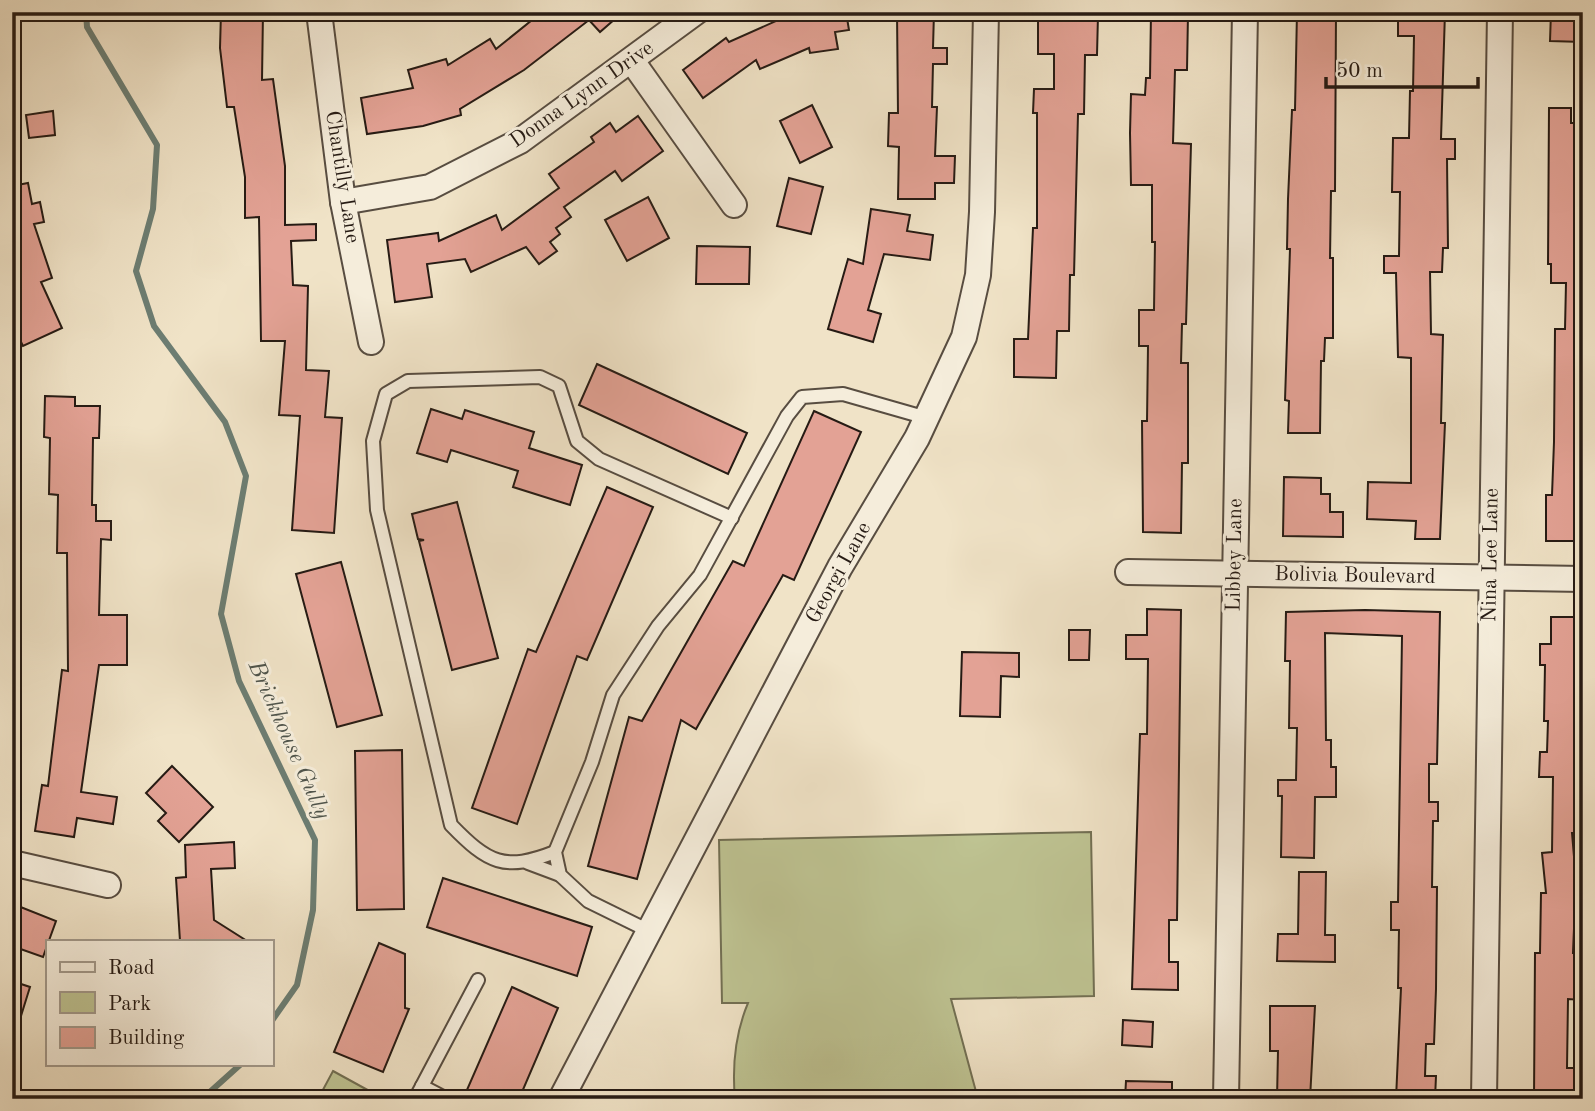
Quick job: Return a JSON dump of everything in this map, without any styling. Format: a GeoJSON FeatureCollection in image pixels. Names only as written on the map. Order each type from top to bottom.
{"type":"FeatureCollection","features":[{"type":"Feature","properties":{"kind":"street","name":"Chantilly Lane"},"geometry":{"type":"LineString","coordinates":[[318,12],[343,202],[371,342]]}},
{"type":"Feature","properties":{"kind":"street","name":"Donna Lynn Drive"},"geometry":{"type":"LineString","coordinates":[[343,202],[430,187],[520,141],[696,12]]}},
{"type":"Feature","properties":{"kind":"street","name":"Georgi Lane"},"geometry":{"type":"LineString","coordinates":[[561,1099],[840,567],[927,418],[964,337],[978,275],[986,12]]}},
{"type":"Feature","properties":{"kind":"street","name":"Libbey Lane"},"geometry":{"type":"LineString","coordinates":[[1226,1099],[1245,12]]}},
{"type":"Feature","properties":{"kind":"street","name":"Nina Lee Lane"},"geometry":{"type":"LineString","coordinates":[[1485,1099],[1500,12]]}},
{"type":"Feature","properties":{"kind":"street"},"geometry":{"type":"LineString","coordinates":[[632,61],[734,205]]}},
{"type":"Feature","properties":{"kind":"street","name":"Bolivia Boulevard"},"geometry":{"type":"LineString","coordinates":[[1128,572],[1583,579]]}},
{"type":"Feature","properties":{"kind":"street"},"geometry":{"type":"LineString","coordinates":[[12,863],[108,885]]}},
{"type":"Feature","properties":{"kind":"lane"},"geometry":{"type":"LineString","coordinates":[[555,852],[528,863],[510,864],[482,856],[452,825],[376,510],[373,441],[386,394],[408,381],[540,377],[559,386],[577,441],[599,459],[733,518]]}},
{"type":"Feature","properties":{"kind":"lane"},"geometry":{"type":"LineString","coordinates":[[560,875],[555,852],[592,762],[612,695],[658,626],[700,575],[787,416],[802,397],[843,394],[927,418]]}},
{"type":"Feature","properties":{"kind":"lane"},"geometry":{"type":"LineString","coordinates":[[528,863],[560,875],[588,901],[649,930]]}},
{"type":"Feature","properties":{"kind":"lane"},"geometry":{"type":"LineString","coordinates":[[415,1099],[478,980]]}},
{"type":"Feature","properties":{"kind":"lane"},"geometry":{"type":"LineString","coordinates":[[422,1086],[447,1099]]}},
{"type":"Feature","properties":{"kind":"green space"},"geometry":{"type":"Polygon","coordinates":[[[1091,832],[1094,996],[951,999],[978,1099],[735,1099],[736,1050],[748,1003],[722,1003],[719,840],[1091,832]]]}},
{"type":"Feature","properties":{"kind":"green space"},"geometry":{"type":"Polygon","coordinates":[[[333,1071],[384,1099],[318,1099],[333,1071]]]}},
{"type":"Feature","properties":{"kind":"building"},"geometry":{"type":"Polygon","coordinates":[[[221,12],[263,12],[262,80],[273,79],[285,166],[285,225],[316,224],[316,240],[291,241],[293,285],[308,286],[306,370],[329,371],[325,417],[342,418],[334,533],[292,530],[300,416],[279,415],[285,341],[261,341],[259,217],[245,218],[245,177],[234,107],[227,107],[220,48],[221,12]]]}},
{"type":"Feature","properties":{"kind":"building"},"geometry":{"type":"Polygon","coordinates":[[[542,12],[623,12],[600,32],[589,20],[524,70],[460,109],[461,115],[423,126],[367,134],[361,98],[413,88],[408,70],[446,59],[448,65],[490,39],[496,49],[542,12]]]}},
{"type":"Feature","properties":{"kind":"building"},"geometry":{"type":"Polygon","coordinates":[[[796,12],[846,12],[849,30],[835,32],[838,49],[810,53],[809,48],[760,69],[756,60],[703,98],[683,70],[726,38],[729,42],[796,12]]]}},
{"type":"Feature","properties":{"kind":"building"},"geometry":{"type":"Polygon","coordinates":[[[897,12],[934,12],[933,48],[947,48],[947,64],[933,64],[932,107],[937,107],[935,156],[955,156],[954,183],[935,183],[935,199],[898,199],[899,147],[888,146],[889,113],[898,113],[897,12]]]}},
{"type":"Feature","properties":{"kind":"building"},"geometry":{"type":"Polygon","coordinates":[[[1297,12],[1336,12],[1335,191],[1331,191],[1330,258],[1333,258],[1333,338],[1325,338],[1324,361],[1321,361],[1320,433],[1288,433],[1289,401],[1285,400],[1290,249],[1287,249],[1288,199],[1292,110],[1295,110],[1297,12]]]}},
{"type":"Feature","properties":{"kind":"building"},"geometry":{"type":"Polygon","coordinates":[[[1398,12],[1445,12],[1441,139],[1455,139],[1455,159],[1447,159],[1448,248],[1443,248],[1442,272],[1430,272],[1431,334],[1443,335],[1441,423],[1445,423],[1440,539],[1415,539],[1416,521],[1367,519],[1368,482],[1411,483],[1411,358],[1398,357],[1396,273],[1384,273],[1384,256],[1399,256],[1400,192],[1392,192],[1393,138],[1409,138],[1410,91],[1413,91],[1414,36],[1398,36],[1398,12]]]}},
{"type":"Feature","properties":{"kind":"building"},"geometry":{"type":"Polygon","coordinates":[[[1551,12],[1583,14],[1583,42],[1550,41],[1551,12]]]}},
{"type":"Feature","properties":{"kind":"building"},"geometry":{"type":"Polygon","coordinates":[[[1151,13],[1188,14],[1187,70],[1175,70],[1173,143],[1191,144],[1186,324],[1182,324],[1181,363],[1188,363],[1188,463],[1182,463],[1181,533],[1143,532],[1142,421],[1147,421],[1148,346],[1139,346],[1139,310],[1154,310],[1155,242],[1152,242],[1152,185],[1131,185],[1130,133],[1131,94],[1145,95],[1146,78],[1150,78],[1151,13]]]}},
{"type":"Feature","properties":{"kind":"building"},"geometry":{"type":"Polygon","coordinates":[[[1038,14],[1098,15],[1097,55],[1085,55],[1084,114],[1078,114],[1074,275],[1070,275],[1069,331],[1057,331],[1056,378],[1014,377],[1014,339],[1028,339],[1033,228],[1037,228],[1037,113],[1033,113],[1034,89],[1054,89],[1054,54],[1038,54],[1038,14]]]}},
{"type":"Feature","properties":{"kind":"building"},"geometry":{"type":"Polygon","coordinates":[[[812,105],[832,147],[800,163],[780,121],[812,105]]]}},
{"type":"Feature","properties":{"kind":"building"},"geometry":{"type":"Polygon","coordinates":[[[1549,108],[1571,108],[1571,123],[1583,123],[1583,521],[1579,521],[1578,541],[1546,541],[1546,495],[1552,495],[1555,329],[1565,329],[1566,283],[1551,283],[1551,264],[1548,264],[1549,108]]]}},
{"type":"Feature","properties":{"kind":"building"},"geometry":{"type":"Polygon","coordinates":[[[53,111],[55,135],[29,138],[26,115],[53,111]]]}},
{"type":"Feature","properties":{"kind":"building"},"geometry":{"type":"Polygon","coordinates":[[[638,116],[663,151],[622,181],[615,171],[564,207],[571,217],[556,228],[560,234],[550,242],[557,251],[539,264],[526,247],[471,272],[465,259],[427,264],[432,297],[395,302],[387,240],[438,233],[439,241],[496,215],[502,230],[559,188],[549,174],[594,142],[591,137],[610,123],[616,132],[638,116]]]}},
{"type":"Feature","properties":{"kind":"building"},"geometry":{"type":"Polygon","coordinates":[[[789,178],[823,187],[811,234],[777,226],[789,178]]]}},
{"type":"Feature","properties":{"kind":"building"},"geometry":{"type":"Polygon","coordinates":[[[28,183],[32,204],[40,202],[44,222],[34,224],[52,278],[41,282],[62,328],[23,346],[12,324],[12,186],[28,183]]]}},
{"type":"Feature","properties":{"kind":"building"},"geometry":{"type":"Polygon","coordinates":[[[648,197],[669,238],[627,261],[605,220],[648,197]]]}},
{"type":"Feature","properties":{"kind":"building"},"geometry":{"type":"Polygon","coordinates":[[[871,209],[910,215],[907,231],[933,235],[930,260],[884,254],[868,310],[881,314],[873,342],[828,329],[848,259],[863,264],[871,209]]]}},
{"type":"Feature","properties":{"kind":"building"},"geometry":{"type":"Polygon","coordinates":[[[697,246],[750,247],[749,284],[696,284],[697,246]]]}},
{"type":"Feature","properties":{"kind":"building"},"geometry":{"type":"Polygon","coordinates":[[[597,364],[747,433],[728,474],[579,405],[597,364]]]}},
{"type":"Feature","properties":{"kind":"building"},"geometry":{"type":"Polygon","coordinates":[[[45,396],[75,397],[75,406],[100,406],[99,438],[93,438],[92,505],[96,505],[96,521],[111,521],[111,540],[101,539],[99,615],[127,615],[127,665],[99,665],[81,792],[117,797],[113,824],[77,818],[74,837],[35,831],[42,785],[48,786],[62,670],[68,671],[67,553],[57,553],[58,495],[49,494],[50,438],[44,437],[45,396]]]}},
{"type":"Feature","properties":{"kind":"building"},"geometry":{"type":"Polygon","coordinates":[[[431,409],[462,419],[465,410],[534,432],[529,448],[582,465],[570,505],[513,487],[518,471],[451,450],[447,462],[417,453],[431,409]]]}},
{"type":"Feature","properties":{"kind":"building"},"geometry":{"type":"Polygon","coordinates":[[[814,411],[861,432],[794,580],[783,575],[696,729],[681,720],[637,879],[588,866],[629,717],[642,721],[733,561],[744,566],[814,411]]]}},
{"type":"Feature","properties":{"kind":"building"},"geometry":{"type":"Polygon","coordinates":[[[1284,477],[1321,478],[1321,494],[1330,494],[1330,512],[1343,512],[1343,537],[1283,536],[1284,477]]]}},
{"type":"Feature","properties":{"kind":"building"},"geometry":{"type":"Polygon","coordinates":[[[607,487],[653,507],[587,660],[577,656],[517,824],[472,808],[528,649],[536,652],[607,487]]]}},
{"type":"Feature","properties":{"kind":"building"},"geometry":{"type":"Polygon","coordinates":[[[457,502],[498,658],[452,670],[419,541],[424,540],[418,539],[412,514],[457,502]]]}},
{"type":"Feature","properties":{"kind":"building"},"geometry":{"type":"Polygon","coordinates":[[[341,562],[382,715],[337,727],[296,574],[341,562]]]}},
{"type":"Feature","properties":{"kind":"building"},"geometry":{"type":"Polygon","coordinates":[[[1147,609],[1181,610],[1177,920],[1169,920],[1169,962],[1178,962],[1178,990],[1132,989],[1140,734],[1147,734],[1148,659],[1126,659],[1126,635],[1147,635],[1147,609]]]}},
{"type":"Feature","properties":{"kind":"building"},"geometry":{"type":"Polygon","coordinates":[[[1286,612],[1440,612],[1437,764],[1429,764],[1429,802],[1438,802],[1438,821],[1433,821],[1432,887],[1437,887],[1436,989],[1434,1044],[1426,1044],[1425,1076],[1436,1076],[1435,1099],[1396,1099],[1401,988],[1398,988],[1399,930],[1391,930],[1391,902],[1398,902],[1402,636],[1325,633],[1326,740],[1331,740],[1331,767],[1336,767],[1336,797],[1315,797],[1314,858],[1281,857],[1282,796],[1278,796],[1278,780],[1296,780],[1297,728],[1289,728],[1290,661],[1285,661],[1286,612]]]}},
{"type":"Feature","properties":{"kind":"building"},"geometry":{"type":"Polygon","coordinates":[[[1551,617],[1583,617],[1583,778],[1580,833],[1572,833],[1576,880],[1573,953],[1582,953],[1582,1000],[1568,999],[1567,1068],[1583,1068],[1583,1099],[1534,1099],[1535,953],[1540,953],[1541,893],[1546,893],[1542,853],[1552,852],[1553,777],[1539,777],[1540,752],[1547,752],[1548,721],[1544,721],[1545,665],[1540,665],[1540,644],[1551,644],[1551,617]]]}},
{"type":"Feature","properties":{"kind":"building"},"geometry":{"type":"Polygon","coordinates":[[[1069,630],[1090,630],[1089,660],[1069,660],[1069,630]]]}},
{"type":"Feature","properties":{"kind":"building"},"geometry":{"type":"Polygon","coordinates":[[[962,652],[1019,653],[1019,677],[1001,676],[1000,717],[960,716],[962,652]]]}},
{"type":"Feature","properties":{"kind":"building"},"geometry":{"type":"Polygon","coordinates":[[[402,750],[404,909],[357,910],[355,751],[402,750]]]}},
{"type":"Feature","properties":{"kind":"building"},"geometry":{"type":"Polygon","coordinates":[[[172,766],[213,807],[179,842],[158,821],[166,813],[146,793],[172,766]]]}},
{"type":"Feature","properties":{"kind":"building"},"geometry":{"type":"Polygon","coordinates":[[[234,842],[235,868],[211,869],[214,920],[245,940],[180,940],[176,878],[186,877],[185,845],[234,842]]]}},
{"type":"Feature","properties":{"kind":"building"},"geometry":{"type":"Polygon","coordinates":[[[1299,872],[1326,872],[1325,935],[1335,935],[1335,962],[1277,961],[1278,934],[1298,934],[1299,872]]]}},
{"type":"Feature","properties":{"kind":"building"},"geometry":{"type":"Polygon","coordinates":[[[443,878],[592,927],[577,976],[427,927],[443,878]]]}},
{"type":"Feature","properties":{"kind":"building"},"geometry":{"type":"Polygon","coordinates":[[[18,906],[56,921],[49,940],[46,940],[43,957],[12,946],[12,920],[18,906]]]}},
{"type":"Feature","properties":{"kind":"building"},"geometry":{"type":"Polygon","coordinates":[[[379,943],[405,954],[405,1008],[409,1009],[383,1072],[334,1052],[379,943]]]}},
{"type":"Feature","properties":{"kind":"building"},"geometry":{"type":"Polygon","coordinates":[[[12,981],[30,987],[16,1032],[12,1031],[12,981]]]}},
{"type":"Feature","properties":{"kind":"building"},"geometry":{"type":"Polygon","coordinates":[[[512,987],[558,1008],[519,1099],[463,1099],[512,987]]]}},
{"type":"Feature","properties":{"kind":"building"},"geometry":{"type":"Polygon","coordinates":[[[1270,1006],[1315,1006],[1310,1099],[1277,1099],[1278,1051],[1270,1051],[1270,1006]]]}},
{"type":"Feature","properties":{"kind":"building"},"geometry":{"type":"Polygon","coordinates":[[[1123,1020],[1153,1022],[1152,1047],[1122,1045],[1123,1020]]]}},
{"type":"Feature","properties":{"kind":"building"},"geometry":{"type":"Polygon","coordinates":[[[1126,1081],[1172,1082],[1172,1099],[1125,1099],[1126,1081]]]}},
{"type":"Feature","properties":{"kind":"waterway","name":"Brickhouse Gully"},"geometry":{"type":"LineString","coordinates":[[86,12],[87,27],[157,145],[153,209],[136,271],[154,326],[225,422],[246,476],[221,614],[239,681],[315,840],[313,910],[297,985],[273,1019]]}},
{"type":"Feature","properties":{"kind":"waterway","name":"Brickhouse Gully"},"geometry":{"type":"LineString","coordinates":[[202,1099],[239,1066]]}}]}
